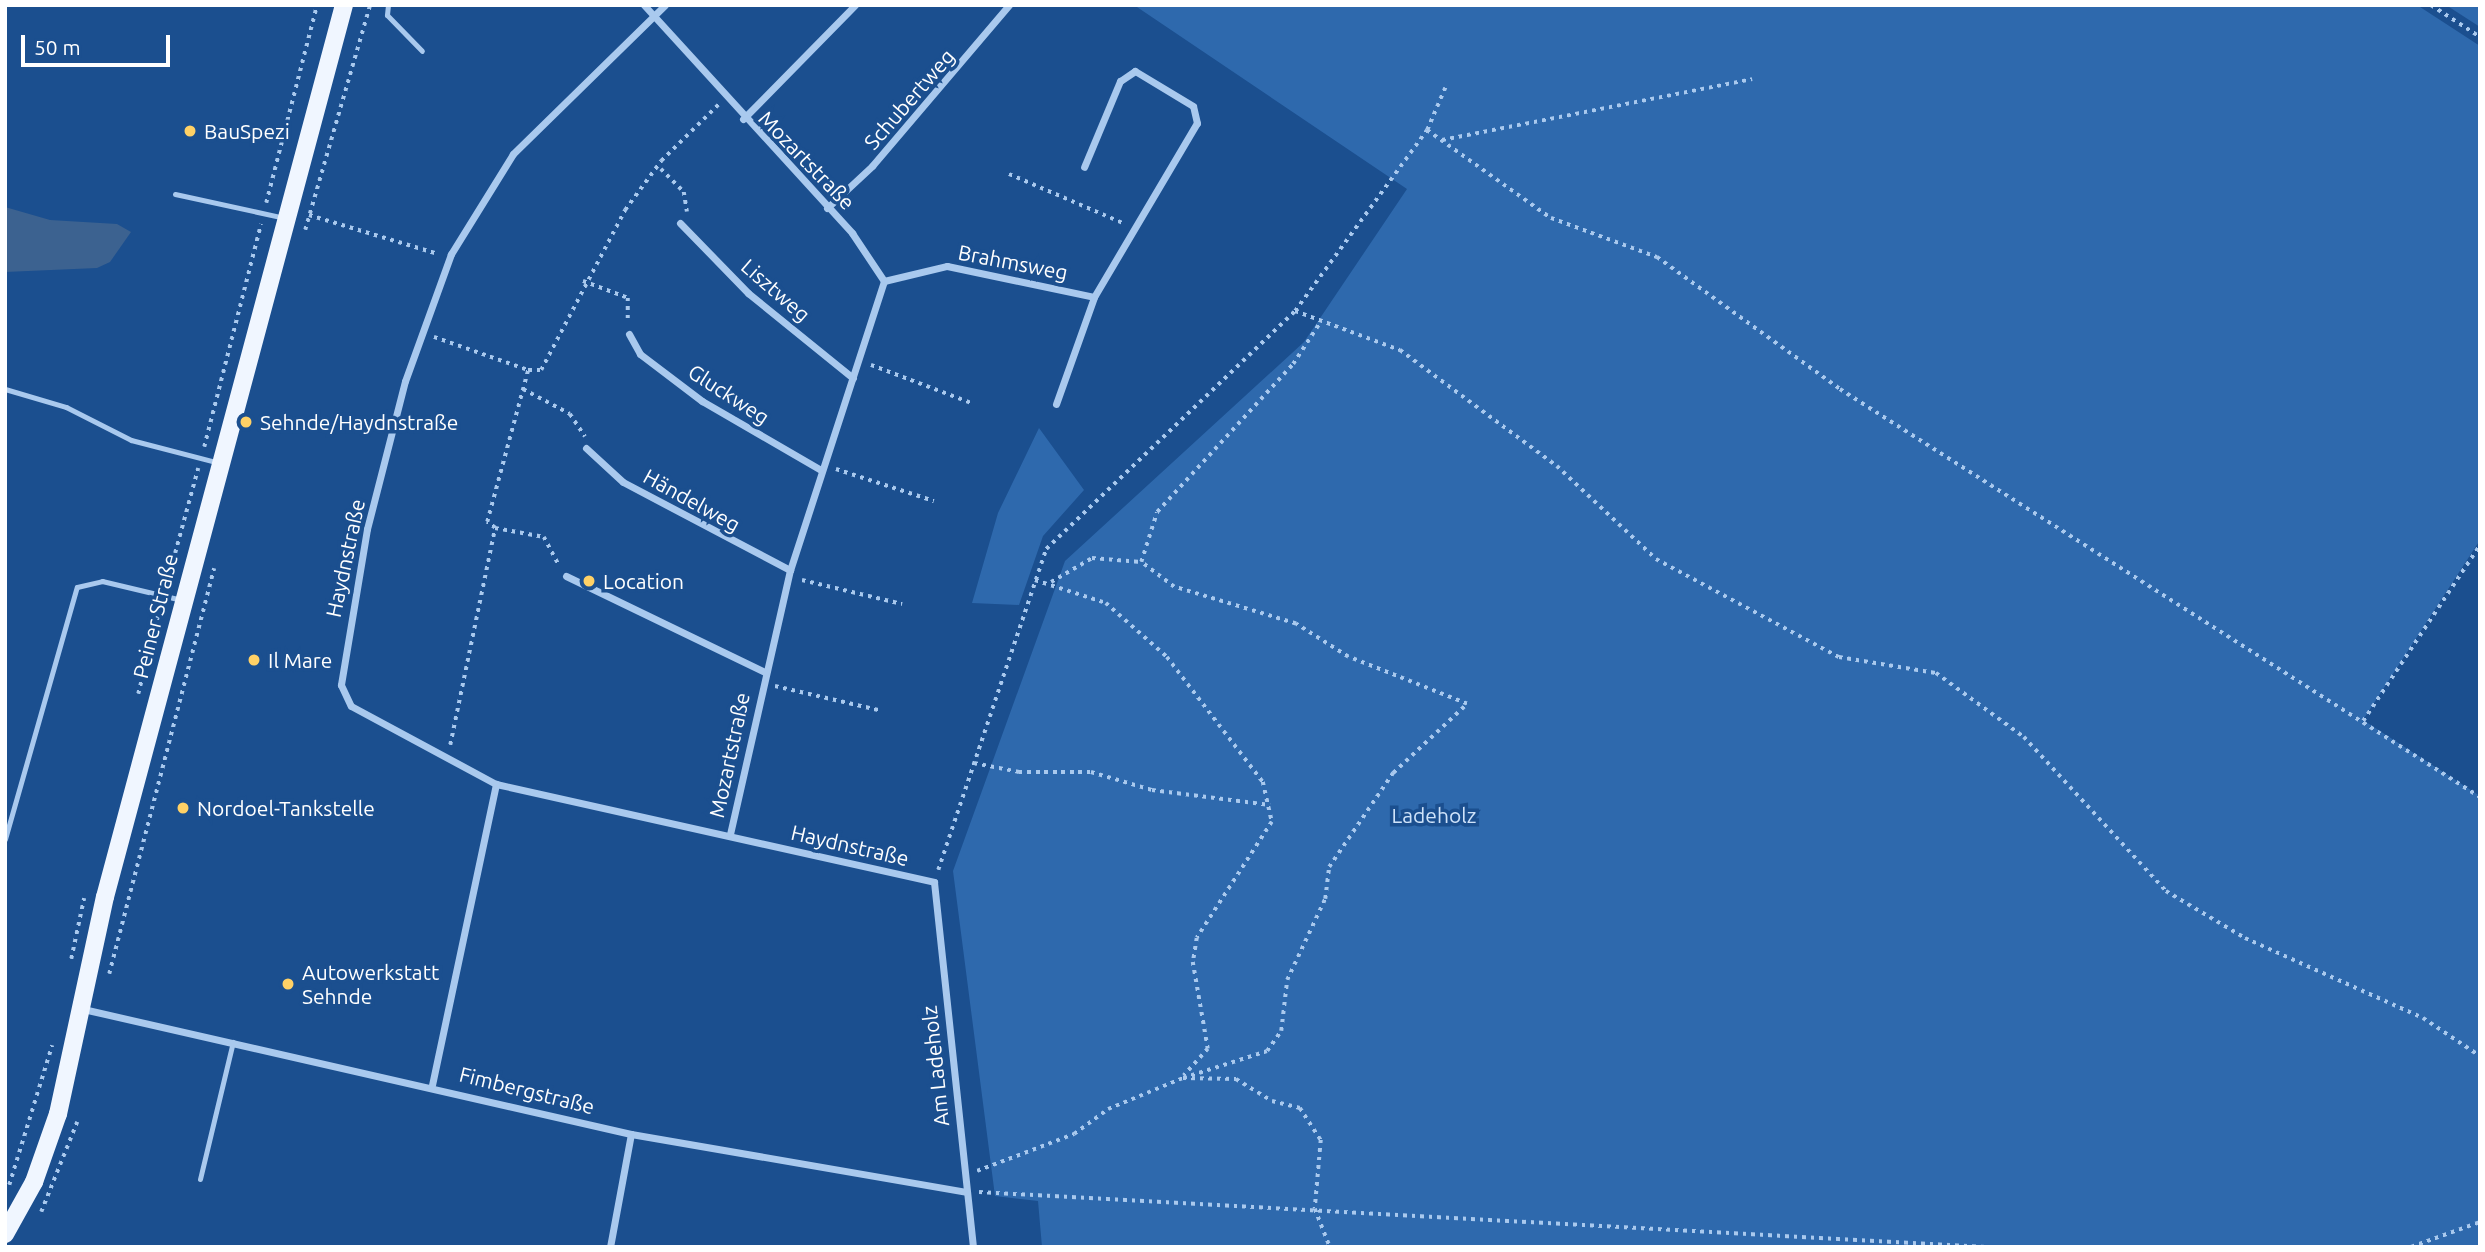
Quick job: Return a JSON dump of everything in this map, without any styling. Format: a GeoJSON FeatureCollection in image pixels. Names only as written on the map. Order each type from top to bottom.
{"type":"FeatureCollection","features":[{"type":"Feature","properties":{"kind":"main road","name":"Peiner Straße"},"geometry":{"type":"LineString","coordinates":[[5,1234],[50,1139],[182,600],[344,5]]}},
{"type":"Feature","properties":{"kind":"street","name":"Mozartstraße"},"geometry":{"type":"LineString","coordinates":[[644,5],[827,208],[884,281],[789,573],[730,835]]}},
{"type":"Feature","properties":{"kind":"street","name":"Haydnstraße"},"geometry":{"type":"LineString","coordinates":[[665,5],[513,154],[449,260],[422,332],[367,528],[341,685],[351,706],[496,784],[933,882]]}},
{"type":"Feature","properties":{"kind":"street"},"geometry":{"type":"LineString","coordinates":[[744,119],[855,5]]}},
{"type":"Feature","properties":{"kind":"street","name":"Schubertweg"},"geometry":{"type":"LineString","coordinates":[[827,208],[873,166],[1009,5]]}},
{"type":"Feature","properties":{"kind":"street","name":"Brahmsweg"},"geometry":{"type":"LineString","coordinates":[[1056,404],[1094,297],[1132,227],[1197,123],[1193,106],[1135,71],[1121,81],[1084,167]]}},
{"type":"Feature","properties":{"kind":"street","name":"Lisztweg"},"geometry":{"type":"LineString","coordinates":[[680,223],[748,293],[853,377]]}},
{"type":"Feature","properties":{"kind":"street","name":"Brahmsweg"},"geometry":{"type":"LineString","coordinates":[[884,281],[947,266],[1094,297]]}},
{"type":"Feature","properties":{"kind":"street","name":"Gluckweg"},"geometry":{"type":"LineString","coordinates":[[629,334],[640,354],[702,401],[822,467]]}},
{"type":"Feature","properties":{"kind":"street","name":"Händelweg"},"geometry":{"type":"LineString","coordinates":[[586,448],[623,482],[789,573]]}},
{"type":"Feature","properties":{"kind":"street"},"geometry":{"type":"LineString","coordinates":[[566,576],[765,672]]}},
{"type":"Feature","properties":{"kind":"street"},"geometry":{"type":"LineString","coordinates":[[432,1085],[496,784]]}},
{"type":"Feature","properties":{"kind":"street","name":"Am Ladeholz"},"geometry":{"type":"LineString","coordinates":[[933,882],[973,1247]]}},
{"type":"Feature","properties":{"kind":"street","name":"Fimbergstraße"},"geometry":{"type":"LineString","coordinates":[[82,1009],[432,1085],[631,1134],[966,1192]]}},
{"type":"Feature","properties":{"kind":"street"},"geometry":{"type":"LineString","coordinates":[[611,1247],[631,1134]]}},
{"type":"Feature","properties":{"kind":"lane"},"geometry":{"type":"LineString","coordinates":[[388,5],[387,15],[422,51]]}},
{"type":"Feature","properties":{"kind":"lane"},"geometry":{"type":"LineString","coordinates":[[175,194],[285,218]]}},
{"type":"Feature","properties":{"kind":"lane"},"geometry":{"type":"LineString","coordinates":[[5,389],[66,407],[131,440],[219,463]]}},
{"type":"Feature","properties":{"kind":"lane"},"geometry":{"type":"LineString","coordinates":[[5,839],[77,587],[102,580],[182,600]]}},
{"type":"Feature","properties":{"kind":"lane"},"geometry":{"type":"LineString","coordinates":[[200,1180],[233,1042]]}},
{"type":"Feature","properties":{"kind":"path"},"geometry":{"type":"LineString","coordinates":[[302,241],[370,5]]}},
{"type":"Feature","properties":{"kind":"path"},"geometry":{"type":"LineString","coordinates":[[2431,5],[2480,37]]}},
{"type":"Feature","properties":{"kind":"path"},"geometry":{"type":"LineString","coordinates":[[1441,140],[1752,79]]}},
{"type":"Feature","properties":{"kind":"path"},"geometry":{"type":"LineString","coordinates":[[933,882],[1046,548],[1295,311],[1427,130],[1445,88]]}},
{"type":"Feature","properties":{"kind":"path"},"geometry":{"type":"LineString","coordinates":[[422,332],[528,370],[541,370],[583,281],[625,211],[661,169],[661,161],[726,97]]}},
{"type":"Feature","properties":{"kind":"path"},"geometry":{"type":"LineString","coordinates":[[1427,130],[1551,218],[1657,257],[1840,389],[2480,797]]}},
{"type":"Feature","properties":{"kind":"path"},"geometry":{"type":"LineString","coordinates":[[661,169],[684,192],[689,207],[680,223]]}},
{"type":"Feature","properties":{"kind":"path"},"geometry":{"type":"LineString","coordinates":[[1009,174],[1132,227]]}},
{"type":"Feature","properties":{"kind":"path"},"geometry":{"type":"LineString","coordinates":[[309,215],[429,248],[449,260]]}},
{"type":"Feature","properties":{"kind":"path"},"geometry":{"type":"LineString","coordinates":[[583,281],[628,298],[629,334]]}},
{"type":"Feature","properties":{"kind":"path"},"geometry":{"type":"LineString","coordinates":[[1295,311],[1400,350],[1495,417],[1656,559],[1839,657],[1936,673],[2024,737],[2166,891],[2245,938],[2423,1018],[2480,1056]]}},
{"type":"Feature","properties":{"kind":"path"},"geometry":{"type":"LineString","coordinates":[[1140,562],[1157,512],[1293,364],[1321,321]]}},
{"type":"Feature","properties":{"kind":"path"},"geometry":{"type":"LineString","coordinates":[[859,360],[971,402]]}},
{"type":"Feature","properties":{"kind":"path"},"geometry":{"type":"LineString","coordinates":[[528,370],[487,522],[495,528],[544,537],[566,576]]}},
{"type":"Feature","properties":{"kind":"path"},"geometry":{"type":"LineString","coordinates":[[523,390],[570,414],[584,427],[586,448]]}},
{"type":"Feature","properties":{"kind":"path"},"geometry":{"type":"LineString","coordinates":[[822,467],[934,501]]}},
{"type":"Feature","properties":{"kind":"path"},"geometry":{"type":"LineString","coordinates":[[447,758],[495,528]]}},
{"type":"Feature","properties":{"kind":"path"},"geometry":{"type":"LineString","coordinates":[[2363,720],[2480,545]]}},
{"type":"Feature","properties":{"kind":"path"},"geometry":{"type":"LineString","coordinates":[[100,1013],[217,558]]}},
{"type":"Feature","properties":{"kind":"path"},"geometry":{"type":"LineString","coordinates":[[964,1177],[1074,1134],[1108,1109],[1183,1078],[1267,1051],[1280,1031],[1287,980],[1325,899],[1329,867],[1393,773],[1467,704],[1348,657],[1296,624],[1174,587],[1140,562],[1092,558],[1049,583]]}},
{"type":"Feature","properties":{"kind":"path"},"geometry":{"type":"LineString","coordinates":[[789,573],[902,604]]}},
{"type":"Feature","properties":{"kind":"path"},"geometry":{"type":"LineString","coordinates":[[1035,580],[1107,603],[1167,657],[1263,782],[1270,805],[1272,822],[1256,852],[1197,938],[1193,962],[1208,1049],[1183,1078]]}},
{"type":"Feature","properties":{"kind":"path","name":"Mozartstraße"},"geometry":{"type":"LineString","coordinates":[[762,684],[878,710]]}},
{"type":"Feature","properties":{"kind":"path"},"geometry":{"type":"LineString","coordinates":[[974,762],[1019,772],[1091,772],[1152,790],[1270,805]]}},
{"type":"Feature","properties":{"kind":"path"},"geometry":{"type":"LineString","coordinates":[[1183,1078],[1236,1079],[1272,1101],[1300,1108],[1324,1149],[1315,1209],[1330,1247]]}},
{"type":"Feature","properties":{"kind":"path"},"geometry":{"type":"LineString","coordinates":[[34,1224],[54,1191],[78,1118]]}},
{"type":"Feature","properties":{"kind":"path"},"geometry":{"type":"LineString","coordinates":[[966,1192],[1986,1247]]}},
{"type":"Feature","properties":{"kind":"path"},"geometry":{"type":"LineString","coordinates":[[2411,1247],[2480,1222]]}},
{"type":"Feature","properties":{"kind":"green space","name":"Ladeholz"},"geometry":{"type":"Polygon","coordinates":[[[1134,5],[2417,5],[2480,46],[2480,540],[2363,720],[2480,796],[2480,1247],[1042,1247],[1038,1201],[995,1196],[953,871],[1065,561],[1304,342],[1407,189],[1134,5]]]}},
{"type":"Feature","properties":{"kind":"green space"},"geometry":{"type":"Polygon","coordinates":[[[2446,5],[2480,5],[2480,27],[2446,5]]]}},
{"type":"Feature","properties":{"kind":"green space"},"geometry":{"type":"Polygon","coordinates":[[[1039,428],[1084,490],[1043,536],[1019,605],[972,603],[998,513],[1039,428]]]}},
{"type":"Feature","properties":{"kind":"shaded area"},"geometry":{"type":"Polygon","coordinates":[[[5,207],[50,220],[117,224],[131,232],[110,262],[97,268],[5,272],[5,207]]]}},
{"type":"Feature","properties":{"kind":"place","name":"BauSpezi"},"geometry":{"type":"Point","coordinates":[190,131]}},
{"type":"Feature","properties":{"kind":"place","name":"Sehnde/Haydnstraße"},"geometry":{"type":"Point","coordinates":[246,422]}},
{"type":"Feature","properties":{"kind":"place","name":"Location"},"geometry":{"type":"Point","coordinates":[589,581]}},
{"type":"Feature","properties":{"kind":"place","name":"Il Mare"},"geometry":{"type":"Point","coordinates":[254,660]}},
{"type":"Feature","properties":{"kind":"place","name":"Nordoel-Tankstelle"},"geometry":{"type":"Point","coordinates":[183,808]}},
{"type":"Feature","properties":{"kind":"place","name":"Autowerkstatt Sehnde"},"geometry":{"type":"Point","coordinates":[288,984]}}]}
